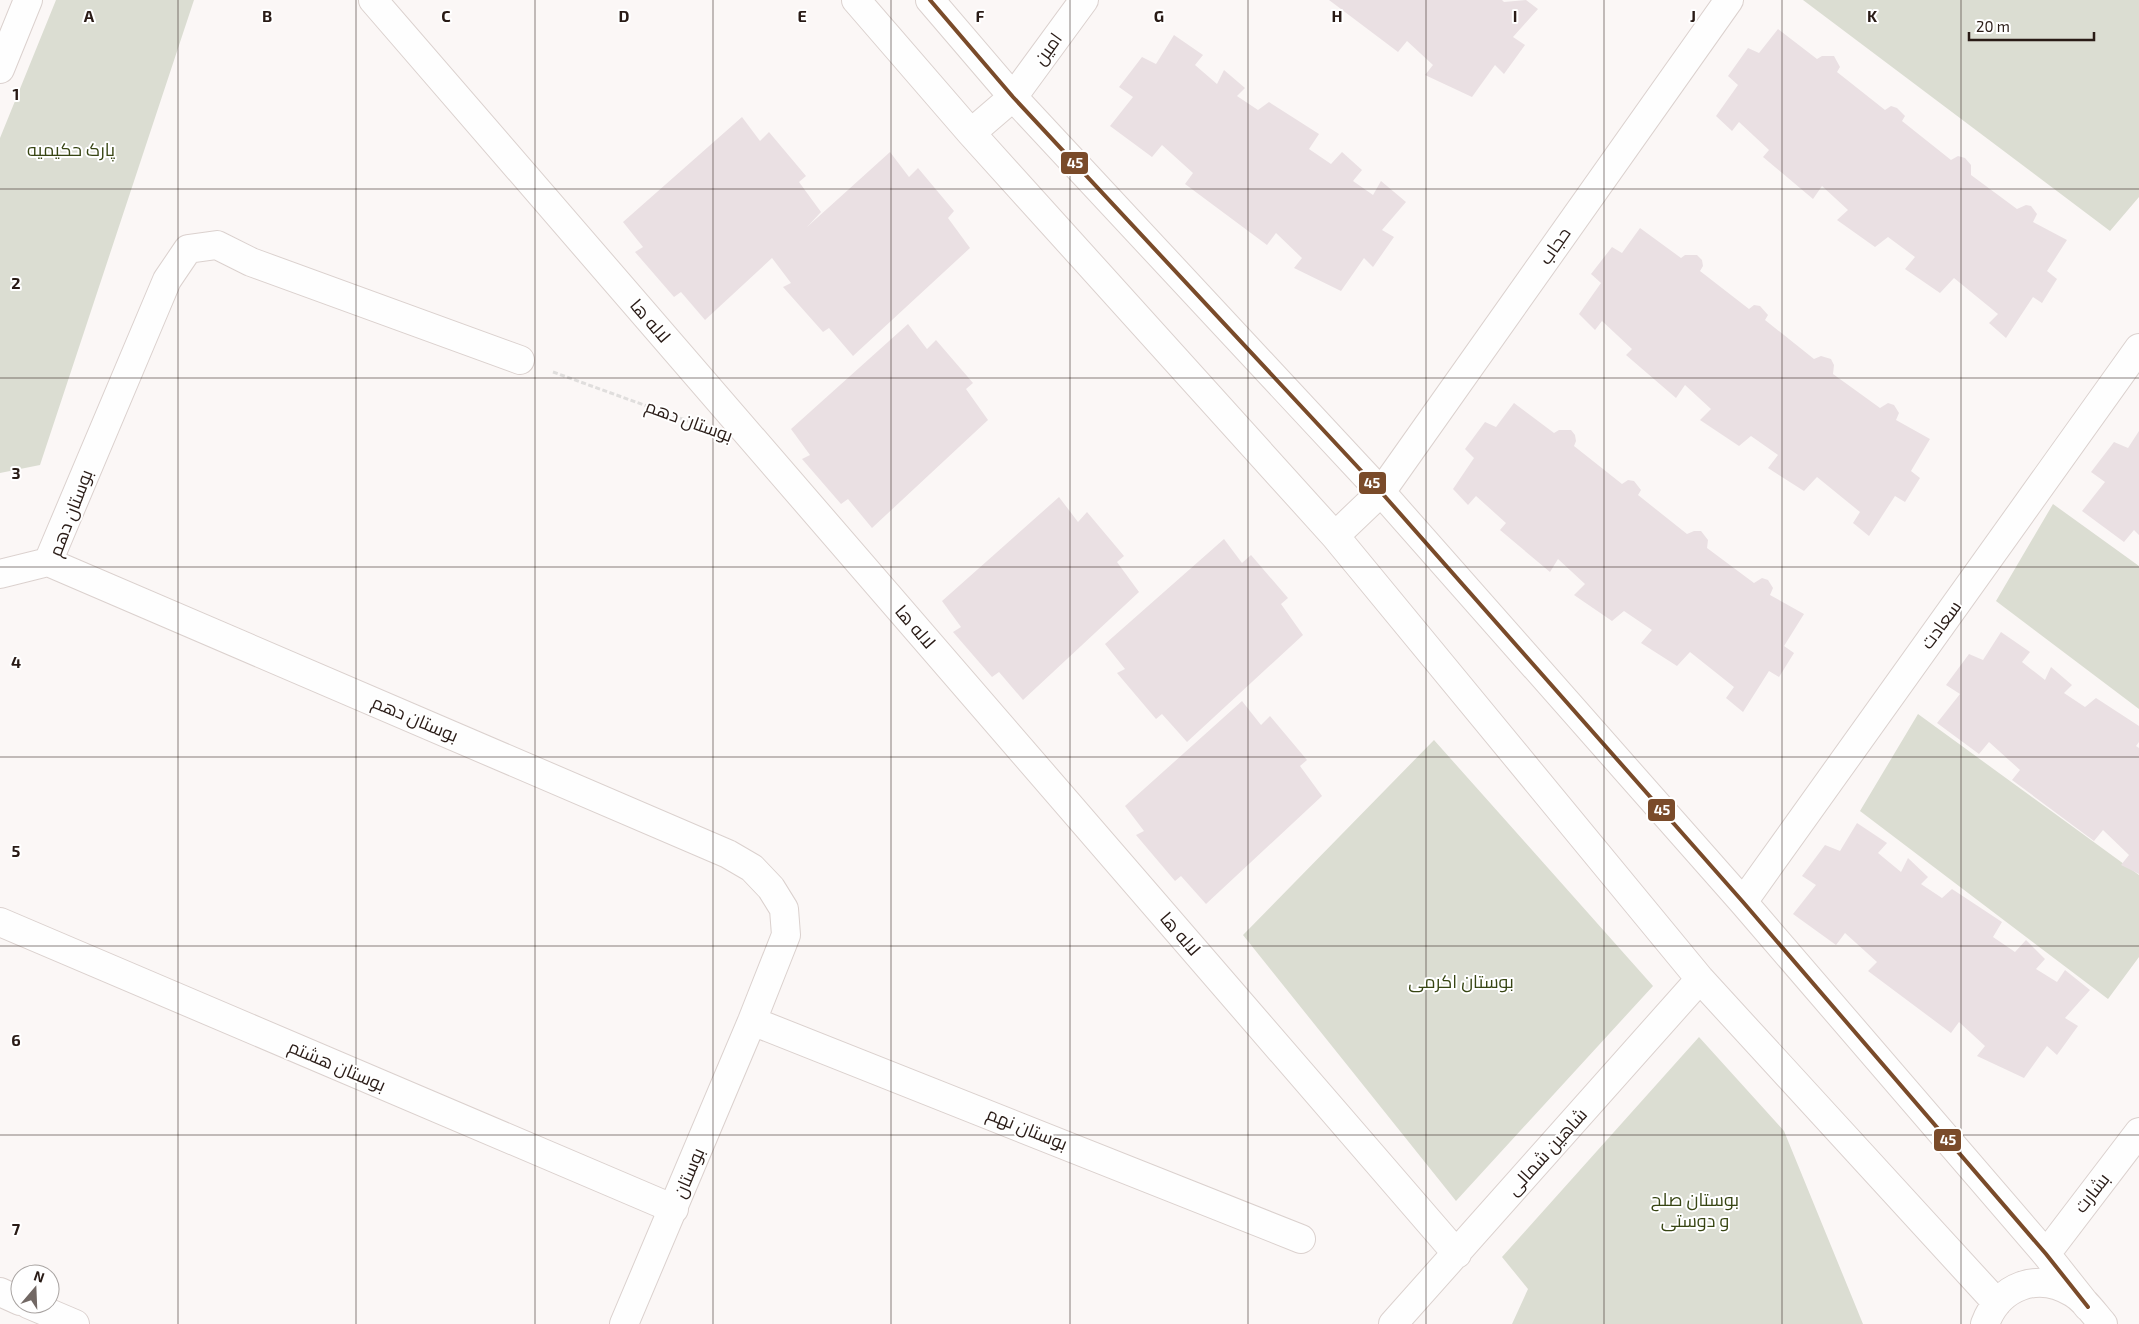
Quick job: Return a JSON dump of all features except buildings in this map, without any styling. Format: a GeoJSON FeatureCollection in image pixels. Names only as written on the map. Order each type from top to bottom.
{"type":"FeatureCollection","features":[{"type":"Feature","properties":{"kind":"street"},"geometry":{"type":"LineString","coordinates":[[0,69],[28,0]]}},
{"type":"Feature","properties":{"kind":"street","name":"لاله ها"},"geometry":{"type":"LineString","coordinates":[[373,0],[1457,1254]]}},
{"type":"Feature","properties":{"kind":"street"},"geometry":{"type":"LineString","coordinates":[[856,0],[971,133],[1334,536],[1700,979],[1991,1313],[2002,1296],[2018,1286],[2037,1282],[2057,1285],[2074,1294],[2096,1316]]}},
{"type":"Feature","properties":{"kind":"street"},"geometry":{"type":"LineString","coordinates":[[930,0],[1013,97],[1381,492],[1743,902],[2046,1254],[2096,1316]]}},
{"type":"Feature","properties":{"kind":"street","name":"امین"},"geometry":{"type":"LineString","coordinates":[[971,133],[1013,97],[1084,0]]}},
{"type":"Feature","properties":{"kind":"street","name":"حجاب"},"geometry":{"type":"LineString","coordinates":[[1334,536],[1381,492],[1729,0]]}},
{"type":"Feature","properties":{"kind":"street","name":"بوستان دهم"},"geometry":{"type":"LineString","coordinates":[[520,360],[251,262],[216,245],[188,249],[167,280],[48,562],[728,854],[752,868],[771,888],[784,909],[786,935],[752,1021]]}},
{"type":"Feature","properties":{"kind":"street","name":"سعادت"},"geometry":{"type":"LineString","coordinates":[[1743,902],[2139,348]]}},
{"type":"Feature","properties":{"kind":"street"},"geometry":{"type":"LineString","coordinates":[[0,574],[48,562]]}},
{"type":"Feature","properties":{"kind":"street","name":"بوستان هشتم"},"geometry":{"type":"LineString","coordinates":[[0,922],[674,1209]]}},
{"type":"Feature","properties":{"kind":"street","name":"شاهین شمالی"},"geometry":{"type":"LineString","coordinates":[[1394,1324],[1700,979]]}},
{"type":"Feature","properties":{"kind":"street","name":"بوستان"},"geometry":{"type":"LineString","coordinates":[[628,1323],[752,1021]]}},
{"type":"Feature","properties":{"kind":"street","name":"بوستان نهم"},"geometry":{"type":"LineString","coordinates":[[752,1021],[1301,1239]]}},
{"type":"Feature","properties":{"kind":"street","name":"بشارت"},"geometry":{"type":"LineString","coordinates":[[2046,1254],[2139,1132]]}},
{"type":"Feature","properties":{"kind":"street"},"geometry":{"type":"LineString","coordinates":[[52,1314],[75,1324]]}},
{"type":"Feature","properties":{"kind":"path","name":"بوستان دهم"},"geometry":{"type":"LineString","coordinates":[[520,360],[695,423]]}},
{"type":"Feature","properties":{"kind":"green space","name":"پارک حکیمیه"},"geometry":{"type":"Polygon","coordinates":[[[56,0],[194,0],[40,465],[0,473],[0,138],[56,0]]]}},
{"type":"Feature","properties":{"kind":"green space"},"geometry":{"type":"Polygon","coordinates":[[[1803,0],[2139,0],[2139,197],[2110,231],[1803,0]]]}},
{"type":"Feature","properties":{"kind":"green space"},"geometry":{"type":"Polygon","coordinates":[[[2053,504],[2139,566],[2139,709],[1996,601],[2053,504]]]}},
{"type":"Feature","properties":{"kind":"green space"},"geometry":{"type":"Polygon","coordinates":[[[1918,714],[2139,875],[2139,957],[2108,999],[1860,811],[1918,714]]]}},
{"type":"Feature","properties":{"kind":"green space","name":"بوستان اکرمی"},"geometry":{"type":"Polygon","coordinates":[[[1434,740],[1653,986],[1456,1201],[1243,935],[1434,740]]]}},
{"type":"Feature","properties":{"kind":"green space","name":"بوستان صلح و دوستی"},"geometry":{"type":"Polygon","coordinates":[[[1699,1037],[1784,1131],[1863,1324],[1512,1324],[1528,1289],[1502,1257],[1699,1037]]]}},
{"type":"Feature","properties":{"kind":"transit line","name":"45"},"geometry":{"type":"LineString","coordinates":[[930,0],[1013,97],[1381,492],[1743,902],[2046,1254],[2088,1307]]}}]}
